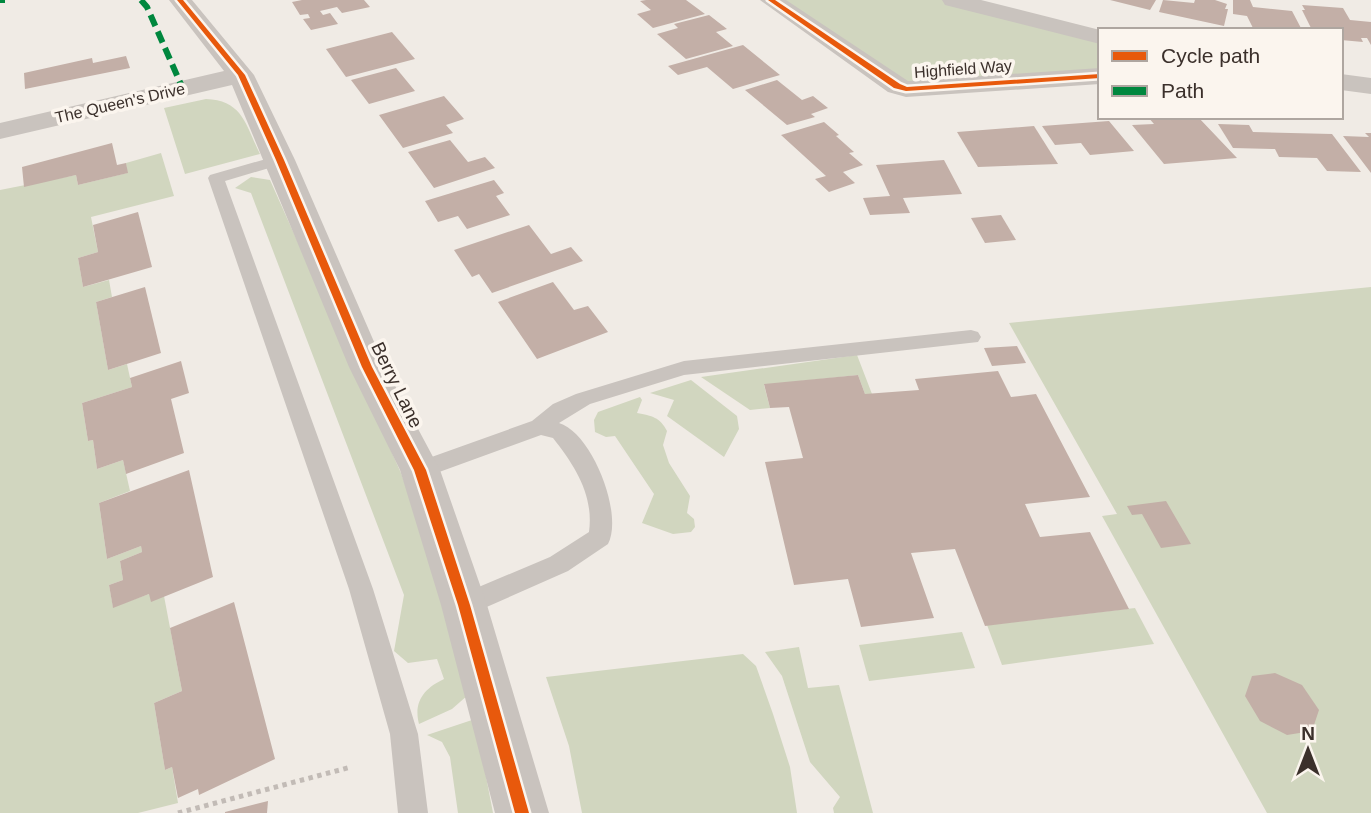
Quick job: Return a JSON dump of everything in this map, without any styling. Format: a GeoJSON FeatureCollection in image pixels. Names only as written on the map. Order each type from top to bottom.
{"type":"FeatureCollection","features":[{"type":"Feature","properties":{"kind":"street","name":"Berry Lane"},"geometry":{"type":"LineString","coordinates":[[180,0],[241,75],[280,160],[367,367],[420,470],[464,605],[522,813]]}},
{"type":"Feature","properties":{"kind":"street","name":"Highfield Way"},"geometry":{"type":"LineString","coordinates":[[771,0],[897,86],[906,89],[1098,76]]}},
{"type":"Feature","properties":{"kind":"street"},"geometry":{"type":"LineString","coordinates":[[953,0],[1098,36]]}},
{"type":"Feature","properties":{"kind":"street","name":"The Queen's Drive"},"geometry":{"type":"LineString","coordinates":[[0,131],[241,75]]}},
{"type":"Feature","properties":{"kind":"street"},"geometry":{"type":"LineString","coordinates":[[1343,82],[1371,86]]}},
{"type":"Feature","properties":{"kind":"lane"},"geometry":{"type":"LineString","coordinates":[[280,160],[216,178],[361,589],[404,734],[413,813]]}},
{"type":"Feature","properties":{"kind":"lane"},"geometry":{"type":"LineString","coordinates":[[420,470],[540,428],[560,410],[583,399],[619,386],[684,369],[971,337]]}},
{"type":"Feature","properties":{"kind":"lane"},"geometry":{"type":"LineString","coordinates":[[464,605],[559,564],[600,537],[604,521],[593,479],[560,431],[540,428]]}},
{"type":"Feature","properties":{"kind":"path"},"geometry":{"type":"LineString","coordinates":[[178,813],[351,767]]}},
{"type":"Feature","properties":{"kind":"green space"},"geometry":{"type":"Polygon","coordinates":[[[771,0],[953,0],[1098,36],[1098,76],[915,89],[771,0]]]}},
{"type":"Feature","properties":{"kind":"green space"},"geometry":{"type":"Polygon","coordinates":[[[206,99],[228,104],[236,109],[247,125],[260,154],[185,174],[164,108],[206,99]]]}},
{"type":"Feature","properties":{"kind":"green space"},"geometry":{"type":"Polygon","coordinates":[[[161,153],[174,196],[91,217],[98,252],[78,258],[83,287],[109,280],[112,297],[96,302],[108,370],[127,364],[132,387],[82,403],[88,441],[93,440],[97,469],[123,460],[130,491],[99,503],[107,559],[141,546],[142,552],[120,561],[123,580],[109,585],[113,607],[149,594],[164,596],[182,691],[154,703],[165,770],[172,767],[178,803],[138,813],[0,813],[0,190],[76,175],[78,185],[127,173],[126,163],[161,153]]]}},
{"type":"Feature","properties":{"kind":"green space"},"geometry":{"type":"Polygon","coordinates":[[[251,177],[270,180],[401,473],[442,586],[468,695],[452,709],[419,724],[418,709],[422,696],[444,679],[437,659],[408,663],[394,651],[404,595],[251,193],[235,188],[251,177]]]}},
{"type":"Feature","properties":{"kind":"green space"},"geometry":{"type":"Polygon","coordinates":[[[1371,287],[1371,813],[1267,813],[1102,516],[1117,514],[1009,323],[1371,287]]]}},
{"type":"Feature","properties":{"kind":"green space"},"geometry":{"type":"Polygon","coordinates":[[[857,355],[872,394],[865,394],[858,375],[764,385],[770,408],[750,410],[701,377],[857,355]]]}},
{"type":"Feature","properties":{"kind":"green space"},"geometry":{"type":"Polygon","coordinates":[[[691,380],[737,416],[739,429],[724,457],[667,416],[674,400],[650,393],[691,380]]]}},
{"type":"Feature","properties":{"kind":"green space"},"geometry":{"type":"Polygon","coordinates":[[[640,397],[642,400],[637,413],[655,418],[667,431],[663,445],[669,463],[690,496],[687,513],[694,519],[695,527],[691,532],[673,534],[642,523],[654,494],[615,436],[606,437],[595,432],[594,420],[598,412],[640,397]]]}},
{"type":"Feature","properties":{"kind":"green space"},"geometry":{"type":"Polygon","coordinates":[[[1135,608],[1154,644],[1002,665],[987,625],[1135,608]]]}},
{"type":"Feature","properties":{"kind":"green space"},"geometry":{"type":"Polygon","coordinates":[[[962,632],[975,668],[869,681],[859,645],[962,632]]]}},
{"type":"Feature","properties":{"kind":"green space"},"geometry":{"type":"Polygon","coordinates":[[[799,647],[808,688],[839,685],[873,813],[834,813],[833,808],[840,797],[810,762],[782,676],[765,652],[799,647]]]}},
{"type":"Feature","properties":{"kind":"green space"},"geometry":{"type":"Polygon","coordinates":[[[743,654],[756,666],[773,714],[790,767],[797,813],[582,813],[569,746],[546,677],[743,654]]]}},
{"type":"Feature","properties":{"kind":"green space"},"geometry":{"type":"Polygon","coordinates":[[[475,719],[493,813],[458,813],[450,757],[442,742],[427,735],[475,719]]]}},
{"type":"Feature","properties":{"kind":"building"},"geometry":{"type":"Polygon","coordinates":[[[364,0],[370,7],[342,13],[337,7],[320,11],[323,15],[330,13],[338,24],[311,30],[303,19],[310,18],[308,14],[300,15],[292,2],[364,0]]]}},
{"type":"Feature","properties":{"kind":"building"},"geometry":{"type":"Polygon","coordinates":[[[686,0],[705,14],[653,28],[637,14],[651,10],[640,1],[686,0]]]}},
{"type":"Feature","properties":{"kind":"building"},"geometry":{"type":"Polygon","coordinates":[[[1110,0],[1156,0],[1150,10],[1110,0]]]}},
{"type":"Feature","properties":{"kind":"building"},"geometry":{"type":"Polygon","coordinates":[[[1163,0],[1194,3],[1195,0],[1215,0],[1227,4],[1224,26],[1159,12],[1163,0]]]}},
{"type":"Feature","properties":{"kind":"building"},"geometry":{"type":"Polygon","coordinates":[[[1233,0],[1250,0],[1253,7],[1292,11],[1301,28],[1253,28],[1247,16],[1233,14],[1233,0]]]}},
{"type":"Feature","properties":{"kind":"building"},"geometry":{"type":"Polygon","coordinates":[[[1302,5],[1343,8],[1350,20],[1371,22],[1371,45],[1367,38],[1361,38],[1363,42],[1343,40],[1343,28],[1311,28],[1302,10],[1305,10],[1302,5]]]}},
{"type":"Feature","properties":{"kind":"building"},"geometry":{"type":"Polygon","coordinates":[[[709,15],[727,29],[716,32],[733,46],[686,59],[657,34],[678,28],[674,24],[709,15]]]}},
{"type":"Feature","properties":{"kind":"building"},"geometry":{"type":"Polygon","coordinates":[[[392,32],[415,59],[346,77],[326,49],[392,32]]]}},
{"type":"Feature","properties":{"kind":"building"},"geometry":{"type":"Polygon","coordinates":[[[743,45],[780,75],[733,89],[707,67],[678,75],[668,66],[743,45]]]}},
{"type":"Feature","properties":{"kind":"building"},"geometry":{"type":"Polygon","coordinates":[[[126,56],[130,68],[25,89],[24,73],[92,58],[93,63],[126,56]]]}},
{"type":"Feature","properties":{"kind":"building"},"geometry":{"type":"Polygon","coordinates":[[[396,68],[415,91],[369,104],[351,80],[396,68]]]}},
{"type":"Feature","properties":{"kind":"building"},"geometry":{"type":"Polygon","coordinates":[[[777,80],[802,100],[813,96],[828,108],[811,114],[815,117],[787,125],[745,90],[777,80]]]}},
{"type":"Feature","properties":{"kind":"building"},"geometry":{"type":"Polygon","coordinates":[[[444,96],[464,119],[446,125],[453,133],[403,148],[379,115],[444,96]]]}},
{"type":"Feature","properties":{"kind":"building"},"geometry":{"type":"Polygon","coordinates":[[[1150,119],[1200,119],[1237,158],[1164,164],[1132,125],[1154,124],[1150,119]]]}},
{"type":"Feature","properties":{"kind":"building"},"geometry":{"type":"Polygon","coordinates":[[[1109,121],[1134,151],[1090,155],[1081,143],[1055,145],[1042,126],[1109,121]]]}},
{"type":"Feature","properties":{"kind":"building"},"geometry":{"type":"Polygon","coordinates":[[[824,122],[839,135],[836,136],[854,152],[849,153],[863,165],[843,172],[855,183],[829,192],[815,179],[826,176],[781,135],[824,122]]]}},
{"type":"Feature","properties":{"kind":"building"},"geometry":{"type":"Polygon","coordinates":[[[1218,124],[1249,125],[1253,132],[1332,134],[1361,172],[1327,171],[1317,158],[1279,157],[1275,149],[1233,148],[1218,124]]]}},
{"type":"Feature","properties":{"kind":"building"},"geometry":{"type":"Polygon","coordinates":[[[1034,126],[1058,164],[978,167],[957,132],[1034,126]]]}},
{"type":"Feature","properties":{"kind":"building"},"geometry":{"type":"Polygon","coordinates":[[[1365,133],[1371,133],[1371,173],[1343,136],[1369,137],[1365,133]]]}},
{"type":"Feature","properties":{"kind":"building"},"geometry":{"type":"Polygon","coordinates":[[[450,140],[468,162],[485,157],[495,168],[434,188],[408,152],[450,140]]]}},
{"type":"Feature","properties":{"kind":"building"},"geometry":{"type":"Polygon","coordinates":[[[112,143],[117,165],[126,163],[128,173],[78,185],[76,175],[24,187],[22,167],[112,143]]]}},
{"type":"Feature","properties":{"kind":"building"},"geometry":{"type":"Polygon","coordinates":[[[944,160],[962,194],[903,198],[910,213],[870,215],[863,198],[890,196],[876,165],[944,160]]]}},
{"type":"Feature","properties":{"kind":"building"},"geometry":{"type":"Polygon","coordinates":[[[494,180],[504,193],[496,196],[510,215],[467,229],[458,216],[438,222],[425,201],[494,180]]]}},
{"type":"Feature","properties":{"kind":"building"},"geometry":{"type":"Polygon","coordinates":[[[138,212],[152,267],[83,287],[78,258],[98,252],[93,225],[138,212]]]}},
{"type":"Feature","properties":{"kind":"building"},"geometry":{"type":"Polygon","coordinates":[[[1001,215],[1016,240],[985,243],[971,218],[1001,215]]]}},
{"type":"Feature","properties":{"kind":"building"},"geometry":{"type":"Polygon","coordinates":[[[529,225],[551,254],[571,247],[583,261],[492,293],[479,274],[472,277],[454,250],[529,225]]]}},
{"type":"Feature","properties":{"kind":"building"},"geometry":{"type":"Polygon","coordinates":[[[553,282],[574,310],[588,306],[608,332],[537,359],[498,302],[553,282]]]}},
{"type":"Feature","properties":{"kind":"building"},"geometry":{"type":"Polygon","coordinates":[[[145,287],[161,353],[108,370],[96,302],[145,287]]]}},
{"type":"Feature","properties":{"kind":"building"},"geometry":{"type":"Polygon","coordinates":[[[1017,346],[1026,363],[992,366],[984,348],[1017,346]]]}},
{"type":"Feature","properties":{"kind":"building"},"geometry":{"type":"Polygon","coordinates":[[[181,361],[189,393],[171,399],[184,453],[126,474],[123,460],[97,469],[93,440],[88,441],[82,403],[132,387],[130,378],[181,361]]]}},
{"type":"Feature","properties":{"kind":"building"},"geometry":{"type":"Polygon","coordinates":[[[998,371],[1011,397],[1036,394],[1090,497],[1025,504],[1040,537],[1090,532],[1129,609],[985,626],[955,549],[911,553],[934,618],[861,627],[848,579],[794,585],[765,462],[803,458],[789,407],[770,408],[764,384],[858,375],[865,394],[919,390],[915,379],[998,371]]]}},
{"type":"Feature","properties":{"kind":"building"},"geometry":{"type":"Polygon","coordinates":[[[189,470],[213,577],[151,602],[149,594],[113,608],[109,585],[123,580],[120,561],[142,552],[141,546],[107,559],[99,503],[189,470]]]}},
{"type":"Feature","properties":{"kind":"building"},"geometry":{"type":"Polygon","coordinates":[[[1166,501],[1191,544],[1161,548],[1142,514],[1132,515],[1127,506],[1166,501]]]}},
{"type":"Feature","properties":{"kind":"building"},"geometry":{"type":"Polygon","coordinates":[[[234,602],[275,759],[199,795],[198,789],[178,798],[172,767],[165,770],[154,703],[182,691],[170,628],[234,602]]]}},
{"type":"Feature","properties":{"kind":"building"},"geometry":{"type":"Polygon","coordinates":[[[1275,673],[1302,685],[1319,710],[1312,731],[1287,735],[1260,721],[1245,696],[1252,676],[1275,673]]]}},
{"type":"Feature","properties":{"kind":"building"},"geometry":{"type":"Polygon","coordinates":[[[268,801],[267,813],[225,813],[225,812],[268,801]]]}},
{"type":"Feature","properties":{"kind":"marked path"},"geometry":{"type":"LineString","coordinates":[[0,0],[5,0]]}},
{"type":"Feature","properties":{"kind":"marked path"},"geometry":{"type":"LineString","coordinates":[[141,0],[147,7],[183,89]]}},
{"type":"Feature","properties":{"kind":"cycle path"},"geometry":{"type":"LineString","coordinates":[[180,0],[241,75],[280,160],[367,367],[420,470],[464,605],[522,813]]}},
{"type":"Feature","properties":{"kind":"cycle path"},"geometry":{"type":"LineString","coordinates":[[771,0],[897,86],[906,89],[1098,76]]}}]}
